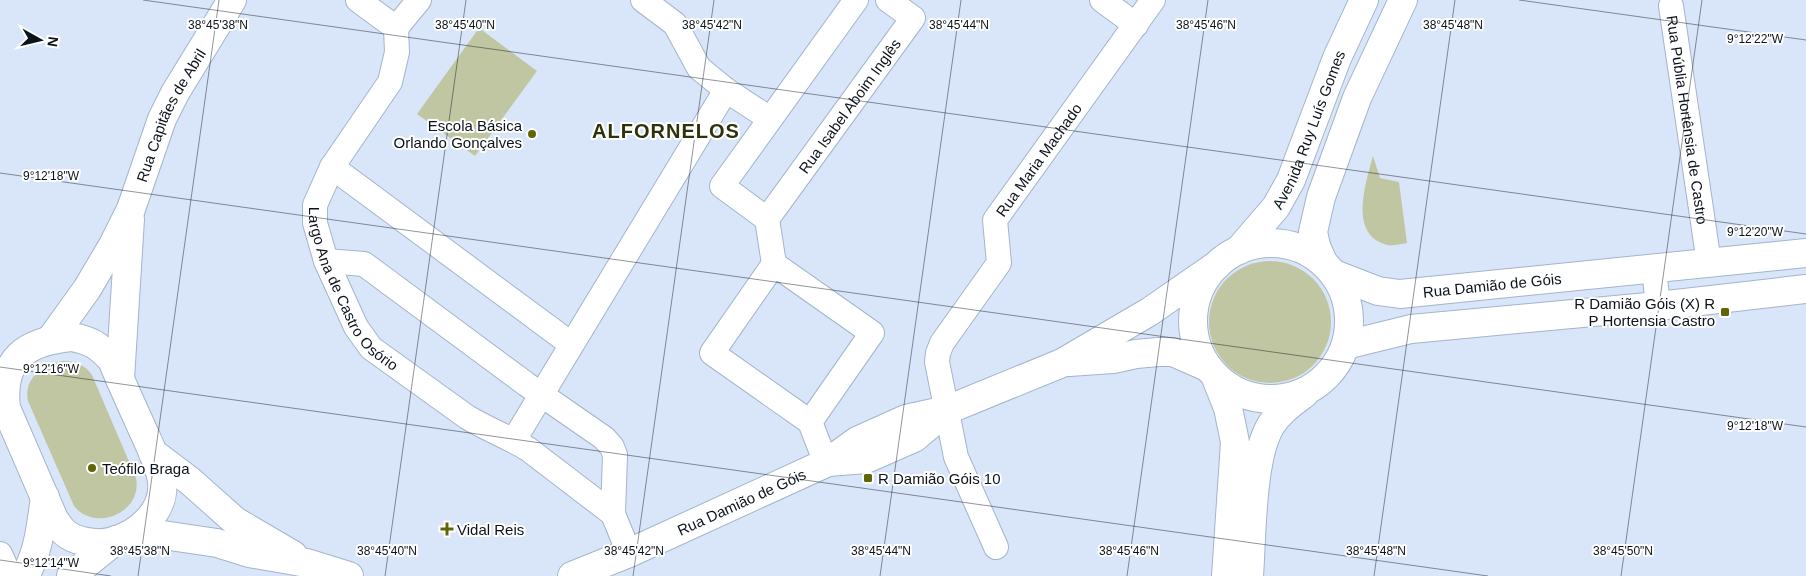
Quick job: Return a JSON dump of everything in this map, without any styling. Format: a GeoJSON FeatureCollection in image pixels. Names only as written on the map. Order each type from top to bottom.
{"type":"FeatureCollection","features":[{"type":"Feature","properties":{"kind":"street","name":"Rua Capitães de Abril"},"geometry":{"type":"LineString","coordinates":[[131,209],[162,119],[222,13],[232,0]]}},
{"type":"Feature","properties":{"kind":"street"},"geometry":{"type":"LineString","coordinates":[[358,0],[396,28],[419,0]]}},
{"type":"Feature","properties":{"kind":"street"},"geometry":{"type":"LineString","coordinates":[[644,0],[675,24],[699,68],[726,90],[770,119]]}},
{"type":"Feature","properties":{"kind":"street"},"geometry":{"type":"LineString","coordinates":[[828,462],[824,458],[810,422],[712,353],[774,264],[767,218],[722,186],[856,0]]}},
{"type":"Feature","properties":{"kind":"street","name":"Rua Isabel Aboim Inglês"},"geometry":{"type":"LineString","coordinates":[[767,218],[913,18],[888,0]]}},
{"type":"Feature","properties":{"kind":"street"},"geometry":{"type":"LineString","coordinates":[[1102,0],[1136,25]]}},
{"type":"Feature","properties":{"kind":"street","name":"Rua Maria Machado"},"geometry":{"type":"LineString","coordinates":[[996,547],[956,456],[937,362],[938,353],[942,343],[999,263],[995,220],[1153,0]]}},
{"type":"Feature","properties":{"kind":"street","name":"Avenida Ruy Luís Gomes"},"geometry":{"type":"LineString","coordinates":[[1228,257],[1276,208],[1291,180],[1337,58],[1364,0]]}},
{"type":"Feature","properties":{"kind":"street"},"geometry":{"type":"LineString","coordinates":[[1249,576],[1255,492],[1263,442],[1271,425],[1281,412],[1332,371],[1346,345],[1349,326],[1348,308],[1343,290],[1316,246],[1313,232],[1321,198],[1357,98],[1403,0]]}},
{"type":"Feature","properties":{"kind":"street","name":"Rua Públia Hortênsia de Castro"},"geometry":{"type":"LineString","coordinates":[[1672,6],[1709,263]]}},
{"type":"Feature","properties":{"kind":"street","name":"Largo Ana de Castro Osório"},"geometry":{"type":"LineString","coordinates":[[396,28],[397,52],[390,82],[332,167],[315,205],[315,223],[326,262],[356,327],[371,348],[467,417],[528,449],[613,514]]}},
{"type":"Feature","properties":{"kind":"street"},"geometry":{"type":"LineString","coordinates":[[514,440],[726,90]]}},
{"type":"Feature","properties":{"kind":"street"},"geometry":{"type":"LineString","coordinates":[[332,167],[572,344]]}},
{"type":"Feature","properties":{"kind":"street"},"geometry":{"type":"LineString","coordinates":[[51,339],[96,276],[131,209]]}},
{"type":"Feature","properties":{"kind":"street"},"geometry":{"type":"LineString","coordinates":[[120,380],[131,209]]}},
{"type":"Feature","properties":{"kind":"street"},"geometry":{"type":"LineString","coordinates":[[1226,576],[1235,442],[1228,408],[1212,373],[1197,348],[1193,326],[1195,303],[1203,282],[1228,257],[1262,243],[1286,244],[1309,253],[1328,268]]}},
{"type":"Feature","properties":{"kind":"street","name":"Rua Damião de Góis"},"geometry":{"type":"LineString","coordinates":[[1328,268],[1378,292],[1400,294],[1806,253]]}},
{"type":"Feature","properties":{"kind":"street","name":"Rua Damião de Góis"},"geometry":{"type":"LineString","coordinates":[[572,576],[629,553],[828,462],[866,459],[914,438],[947,410],[1062,363],[1149,312],[1228,257]]}},
{"type":"Feature","properties":{"kind":"street"},"geometry":{"type":"LineString","coordinates":[[326,262],[364,264],[541,395],[604,438],[615,454],[613,514],[629,553]]}},
{"type":"Feature","properties":{"kind":"street"},"geometry":{"type":"LineString","coordinates":[[774,264],[872,333],[810,422]]}},
{"type":"Feature","properties":{"kind":"street"},"geometry":{"type":"LineString","coordinates":[[1654,269],[1658,306]]}},
{"type":"Feature","properties":{"kind":"street"},"geometry":{"type":"LineString","coordinates":[[1346,345],[1411,328],[1658,306],[1806,289]]}},
{"type":"Feature","properties":{"kind":"street"},"geometry":{"type":"LineString","coordinates":[[71,576],[126,536],[147,522],[157,508],[162,490],[161,477],[153,453],[112,360],[101,348],[92,342],[72,337],[51,339],[9,358],[10,367],[5,379],[4,392],[5,418],[45,497],[54,519],[64,532],[86,542],[98,544],[126,536],[217,543],[249,553],[307,563],[349,576]]}},
{"type":"Feature","properties":{"kind":"street","name":"Rua Damião de Góis"},"geometry":{"type":"LineString","coordinates":[[1062,363],[1113,360],[1136,354],[1173,352],[1212,373]]}},
{"type":"Feature","properties":{"kind":"street"},"geometry":{"type":"LineString","coordinates":[[1212,373],[1237,392],[1261,400],[1286,399],[1310,390]]}},
{"type":"Feature","properties":{"kind":"street"},"geometry":{"type":"LineString","coordinates":[[153,453],[190,481],[235,521],[307,563]]}},
{"type":"Feature","properties":{"kind":"street"},"geometry":{"type":"LineString","coordinates":[[26,576],[35,556],[40,536],[45,497]]}},
{"type":"Feature","properties":{"kind":"street"},"geometry":{"type":"LineString","coordinates":[[0,554],[10,576]]}},
{"type":"Feature","properties":{"kind":"green space"},"geometry":{"type":"Polygon","coordinates":[[[479,28],[537,71],[475,156],[417,114],[479,28]]]}},
{"type":"Feature","properties":{"kind":"green space"},"geometry":{"type":"Polygon","coordinates":[[[1373,156],[1380,178],[1399,182],[1407,243],[1386,245],[1373,238],[1367,229],[1363,218],[1364,192],[1373,156]]]}},
{"type":"Feature","properties":{"kind":"green space"},"geometry":{"type":"Polygon","coordinates":[[[1270,261],[1282,262],[1293,266],[1304,271],[1313,279],[1321,288],[1326,299],[1330,310],[1330,334],[1326,345],[1321,356],[1313,365],[1304,373],[1293,378],[1282,382],[1270,383],[1258,382],[1247,378],[1236,373],[1227,365],[1219,356],[1214,345],[1210,334],[1209,322],[1210,310],[1214,299],[1219,288],[1227,279],[1236,271],[1247,266],[1258,262],[1270,261]]]}},
{"type":"Feature","properties":{"kind":"green space"},"geometry":{"type":"Polygon","coordinates":[[[63,361],[79,364],[92,375],[136,478],[136,490],[132,501],[116,515],[94,518],[83,514],[74,506],[28,401],[27,393],[29,386],[36,374],[48,366],[63,361]]]}},
{"type":"Feature","properties":{"kind":"place","name":"Escola Básica Orlando Gonçalves"},"geometry":{"type":"Point","coordinates":[532,134]}},
{"type":"Feature","properties":{"kind":"place","name":"R Damião Góis (X) R P Hortensia Castro"},"geometry":{"type":"Point","coordinates":[1725,312]}},
{"type":"Feature","properties":{"kind":"place","name":"Teófilo Braga"},"geometry":{"type":"Point","coordinates":[92,468]}},
{"type":"Feature","properties":{"kind":"place","name":"R Damião Góis 10"},"geometry":{"type":"Point","coordinates":[868,478]}},
{"type":"Feature","properties":{"kind":"place","name":"Vidal Reis"},"geometry":{"type":"Point","coordinates":[447,529]}},
{"type":"Feature","properties":{"kind":"district","name":"ALFORNELOS"},"geometry":{"type":"Point","coordinates":[666,131]}}]}
